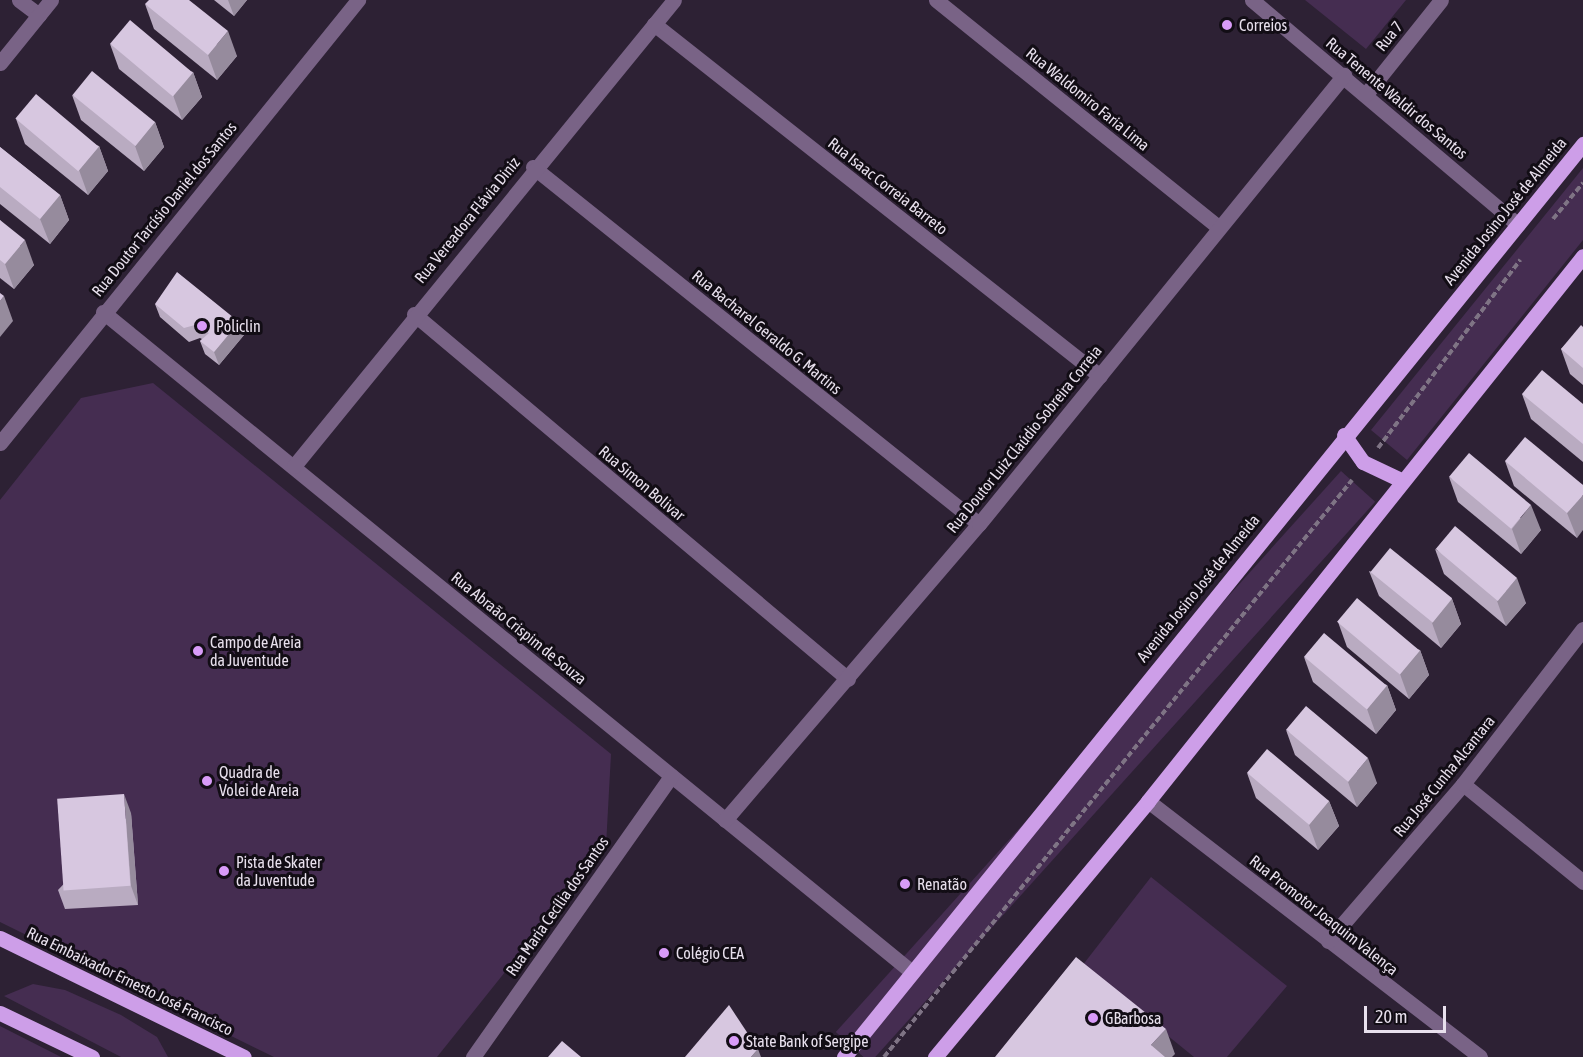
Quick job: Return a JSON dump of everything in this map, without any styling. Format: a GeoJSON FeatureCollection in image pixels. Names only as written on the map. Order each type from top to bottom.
{"type":"FeatureCollection","features":[{"type":"Feature","properties":{"kind":"main road","name":"Avenida Josino José de Almeida"},"geometry":{"type":"LineString","coordinates":[[844,1057],[1344,435],[1583,144]]}},
{"type":"Feature","properties":{"kind":"main road"},"geometry":{"type":"LineString","coordinates":[[935,1057],[1148,801],[1401,480],[1583,256]]}},
{"type":"Feature","properties":{"kind":"main road"},"geometry":{"type":"LineString","coordinates":[[1344,435],[1366,464],[1401,480]]}},
{"type":"Feature","properties":{"kind":"main road","name":"Rua Embaixador Ernesto José Francisco"},"geometry":{"type":"LineString","coordinates":[[0,938],[244,1057]]}},
{"type":"Feature","properties":{"kind":"main road"},"geometry":{"type":"LineString","coordinates":[[0,1013],[92,1057]]}},
{"type":"Feature","properties":{"kind":"street"},"geometry":{"type":"LineString","coordinates":[[20,0],[39,15]]}},
{"type":"Feature","properties":{"kind":"street"},"geometry":{"type":"LineString","coordinates":[[0,63],[51,0]]}},
{"type":"Feature","properties":{"kind":"street","name":"Rua Doutor Tarcísio Daniel dos Santos"},"geometry":{"type":"LineString","coordinates":[[0,443],[103,312],[358,0]]}},
{"type":"Feature","properties":{"kind":"street","name":"Rua Vereadora Flávia Diniz"},"geometry":{"type":"LineString","coordinates":[[294,466],[533,167],[674,0]]}},
{"type":"Feature","properties":{"kind":"street","name":"Rua Waldomiro Faria Lima"},"geometry":{"type":"LineString","coordinates":[[936,0],[1218,227]]}},
{"type":"Feature","properties":{"kind":"street","name":"Rua Tenente Waldir dos Santos"},"geometry":{"type":"LineString","coordinates":[[1252,0],[1366,93],[1518,225]]}},
{"type":"Feature","properties":{"kind":"street","name":"Rua 7"},"geometry":{"type":"LineString","coordinates":[[1366,93],[1441,0]]}},
{"type":"Feature","properties":{"kind":"street","name":"Rua Isaac Correia Barreto"},"geometry":{"type":"LineString","coordinates":[[654,24],[1100,376]]}},
{"type":"Feature","properties":{"kind":"street","name":"Rua Doutor Luiz Claúdio Sobreira Correia"},"geometry":{"type":"LineString","coordinates":[[725,820],[979,524],[1218,227],[1344,75]]}},
{"type":"Feature","properties":{"kind":"street","name":"Rua Bacharel Geraldo G. Martins"},"geometry":{"type":"LineString","coordinates":[[533,167],[979,524]]}},
{"type":"Feature","properties":{"kind":"street","name":"Rua Abraão Crispim de Souza"},"geometry":{"type":"LineString","coordinates":[[103,312],[912,972]]}},
{"type":"Feature","properties":{"kind":"street","name":"Rua Simon Bolivar"},"geometry":{"type":"LineString","coordinates":[[414,314],[848,679]]}},
{"type":"Feature","properties":{"kind":"street","name":"Rua José Cunha Alcantara"},"geometry":{"type":"LineString","coordinates":[[1328,941],[1463,784],[1581,634]]}},
{"type":"Feature","properties":{"kind":"street","name":"Rua Maria Cecília dos Santos"},"geometry":{"type":"LineString","coordinates":[[473,1057],[671,776]]}},
{"type":"Feature","properties":{"kind":"street"},"geometry":{"type":"LineString","coordinates":[[1463,784],[1583,882]]}},
{"type":"Feature","properties":{"kind":"street","name":"Rua Promotor Joaquim Valença"},"geometry":{"type":"LineString","coordinates":[[1148,801],[1480,1057]]}},
{"type":"Feature","properties":{"kind":"path"},"geometry":{"type":"LineString","coordinates":[[1549,224],[1583,183]]}},
{"type":"Feature","properties":{"kind":"path"},"geometry":{"type":"LineString","coordinates":[[884,1057],[1366,464],[1528,249]]}},
{"type":"Feature","properties":{"kind":"shaded area"},"geometry":{"type":"Polygon","coordinates":[[[1305,0],[1406,0],[1366,49],[1305,0]]]}},
{"type":"Feature","properties":{"kind":"shaded area"},"geometry":{"type":"Polygon","coordinates":[[[1583,168],[1583,240],[1407,460],[1371,430],[1583,168]]]}},
{"type":"Feature","properties":{"kind":"shaded area"},"geometry":{"type":"Polygon","coordinates":[[[153,383],[611,754],[606,846],[437,1057],[274,1057],[0,922],[0,500],[81,398],[153,383]]]}},
{"type":"Feature","properties":{"kind":"shaded area"},"geometry":{"type":"Polygon","coordinates":[[[1341,471],[1375,502],[875,1057],[863,1057],[836,1032],[1341,471]]]}},
{"type":"Feature","properties":{"kind":"shaded area"},"geometry":{"type":"Polygon","coordinates":[[[1151,877],[1287,986],[1227,1057],[1194,1057],[1082,966],[1151,877]]]}},
{"type":"Feature","properties":{"kind":"shaded area"},"geometry":{"type":"Polygon","coordinates":[[[33,984],[65,990],[121,1015],[157,1037],[168,1057],[121,1057],[4,996],[33,984]]]}},
{"type":"Feature","properties":{"kind":"shaded area"},"geometry":{"type":"Polygon","coordinates":[[[0,1026],[61,1057],[0,1057],[0,1026]]]}},
{"type":"Feature","properties":{"kind":"building"},"geometry":{"type":"Polygon","coordinates":[[[149,0],[189,0],[228,31],[208,55],[145,4],[149,0]]]}},
{"type":"Feature","properties":{"kind":"building"},"geometry":{"type":"Polygon","coordinates":[[[130,20],[193,73],[173,96],[110,44],[130,20]]]}},
{"type":"Feature","properties":{"kind":"building"},"geometry":{"type":"Polygon","coordinates":[[[92,71],[155,122],[135,146],[72,95],[92,71]]]}},
{"type":"Feature","properties":{"kind":"building"},"geometry":{"type":"Polygon","coordinates":[[[36,94],[99,147],[78,171],[15,119],[36,94]]]}},
{"type":"Feature","properties":{"kind":"building"},"geometry":{"type":"Polygon","coordinates":[[[0,147],[60,195],[40,219],[0,187],[0,147]]]}},
{"type":"Feature","properties":{"kind":"building"},"geometry":{"type":"Polygon","coordinates":[[[0,220],[25,240],[5,264],[0,260],[0,220]]]}},
{"type":"Feature","properties":{"kind":"building","name":"Policlin"},"geometry":{"type":"Polygon","coordinates":[[[177,272],[239,322],[214,352],[200,341],[209,333],[195,325],[184,328],[155,304],[177,272]]]}},
{"type":"Feature","properties":{"kind":"building"},"geometry":{"type":"Polygon","coordinates":[[[1581,325],[1583,327],[1583,368],[1561,349],[1581,325]]]}},
{"type":"Feature","properties":{"kind":"building"},"geometry":{"type":"Polygon","coordinates":[[[1542,370],[1583,404],[1583,444],[1522,394],[1542,370]]]}},
{"type":"Feature","properties":{"kind":"building"},"geometry":{"type":"Polygon","coordinates":[[[1525,437],[1583,485],[1583,495],[1567,513],[1505,461],[1525,437]]]}},
{"type":"Feature","properties":{"kind":"building"},"geometry":{"type":"Polygon","coordinates":[[[1469,453],[1531,505],[1511,529],[1449,477],[1469,453]]]}},
{"type":"Feature","properties":{"kind":"building"},"geometry":{"type":"Polygon","coordinates":[[[1455,526],[1517,578],[1498,601],[1436,549],[1455,526]]]}},
{"type":"Feature","properties":{"kind":"building"},"geometry":{"type":"Polygon","coordinates":[[[1390,548],[1452,598],[1433,622],[1370,572],[1390,548]]]}},
{"type":"Feature","properties":{"kind":"building"},"geometry":{"type":"Polygon","coordinates":[[[1357,598],[1420,651],[1400,674],[1337,622],[1357,598]]]}},
{"type":"Feature","properties":{"kind":"building"},"geometry":{"type":"Polygon","coordinates":[[[1324,633],[1387,686],[1367,709],[1304,657],[1324,633]]]}},
{"type":"Feature","properties":{"kind":"building"},"geometry":{"type":"Polygon","coordinates":[[[1306,706],[1368,758],[1348,782],[1286,730],[1306,706]]]}},
{"type":"Feature","properties":{"kind":"building"},"geometry":{"type":"Polygon","coordinates":[[[1267,749],[1329,801],[1309,825],[1247,773],[1267,749]]]}},
{"type":"Feature","properties":{"kind":"building"},"geometry":{"type":"Polygon","coordinates":[[[124,794],[130,886],[64,890],[57,799],[124,794]]]}},
{"type":"Feature","properties":{"kind":"building"},"geometry":{"type":"Polygon","coordinates":[[[1076,957],[1166,1029],[1151,1045],[1165,1057],[995,1057],[1076,957]]]}},
{"type":"Feature","properties":{"kind":"building"},"geometry":{"type":"Polygon","coordinates":[[[729,1005],[758,1049],[751,1057],[685,1057],[729,1005]]]}},
{"type":"Feature","properties":{"kind":"building"},"geometry":{"type":"Polygon","coordinates":[[[562,1041],[581,1057],[548,1057],[562,1041]]]}},
{"type":"Feature","properties":{"kind":"place","name":"Correios"},"geometry":{"type":"Point","coordinates":[1227,25]}},
{"type":"Feature","properties":{"kind":"place","name":"Policlin"},"geometry":{"type":"Point","coordinates":[202,326]}},
{"type":"Feature","properties":{"kind":"place","name":"Campo de Areia da Juventude"},"geometry":{"type":"Point","coordinates":[198,651]}},
{"type":"Feature","properties":{"kind":"place","name":"Quadra de Volei de Areia"},"geometry":{"type":"Point","coordinates":[207,781]}},
{"type":"Feature","properties":{"kind":"place","name":"Pista de Skater da Juventude"},"geometry":{"type":"Point","coordinates":[224,871]}},
{"type":"Feature","properties":{"kind":"place","name":"Renatão"},"geometry":{"type":"Point","coordinates":[905,884]}},
{"type":"Feature","properties":{"kind":"place","name":"Colégio CEA"},"geometry":{"type":"Point","coordinates":[664,953]}},
{"type":"Feature","properties":{"kind":"place","name":"GBarbosa"},"geometry":{"type":"Point","coordinates":[1093,1018]}},
{"type":"Feature","properties":{"kind":"place","name":"State Bank of Sergipe"},"geometry":{"type":"Point","coordinates":[734,1041]}}]}
